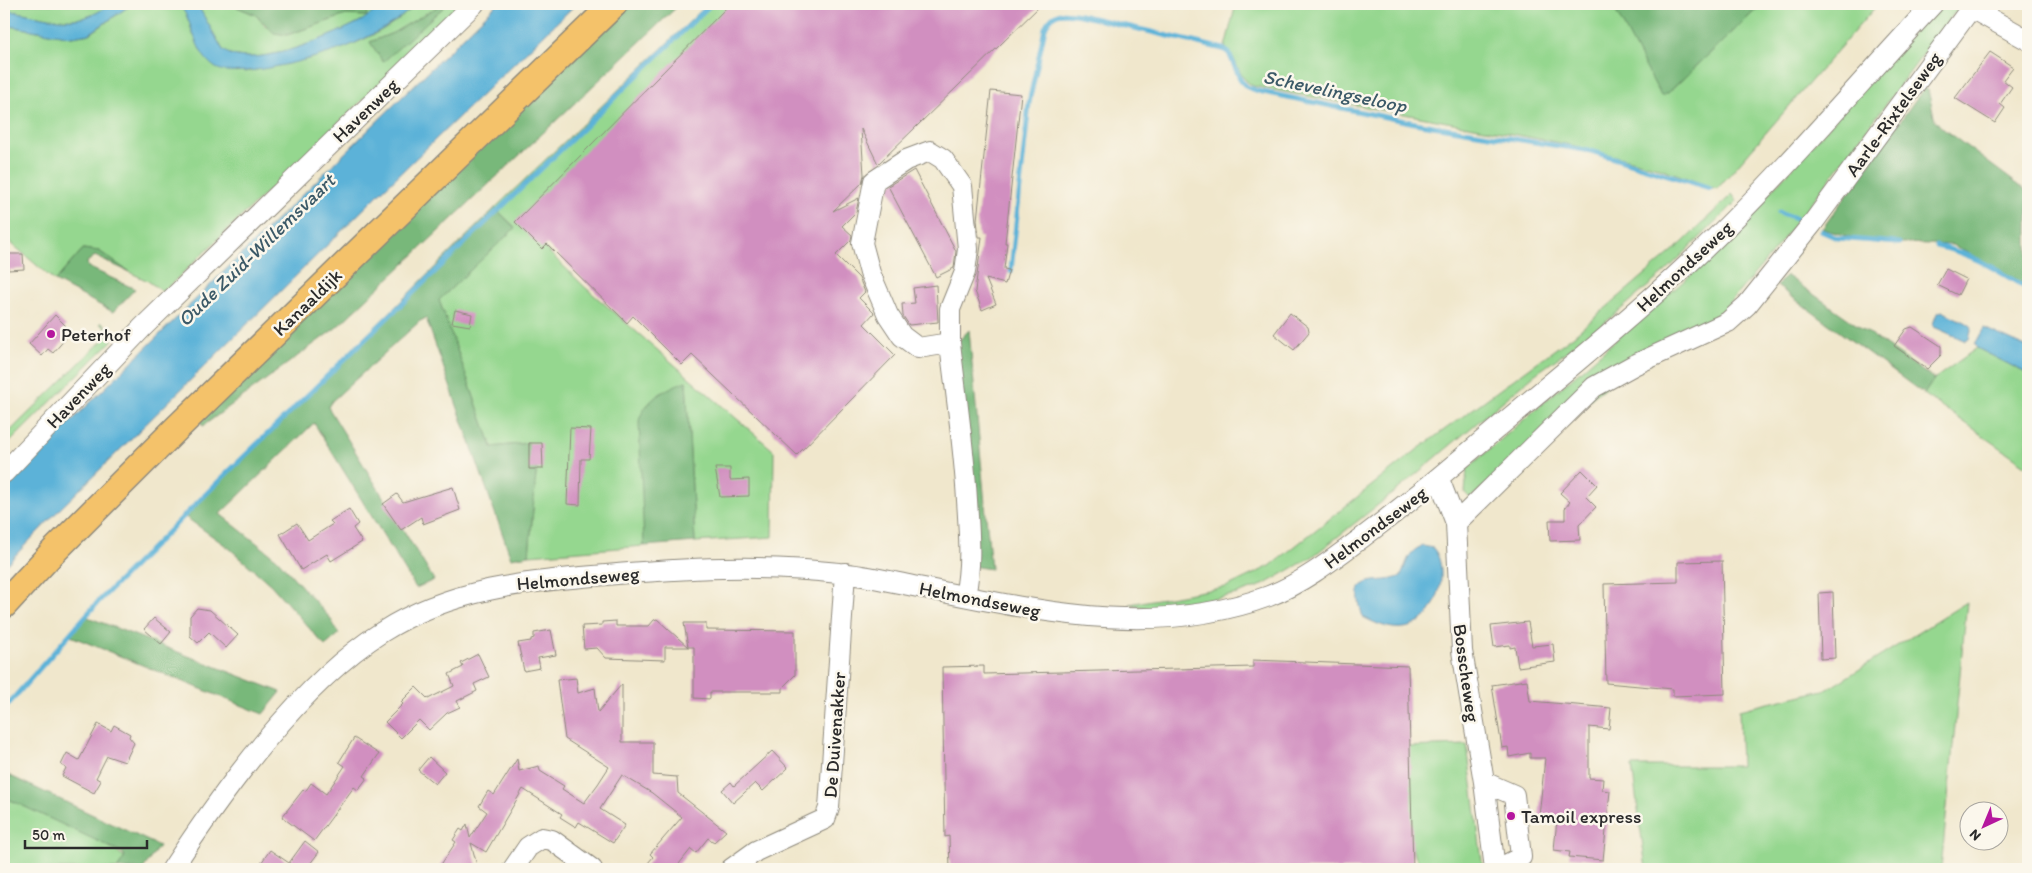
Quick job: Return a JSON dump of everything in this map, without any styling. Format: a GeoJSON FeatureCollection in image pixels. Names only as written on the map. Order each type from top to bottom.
{"type":"FeatureCollection","features":[{"type":"Feature","properties":{"kind":"main road","name":"Kanaaldijk"},"geometry":{"type":"LineString","coordinates":[[4,605],[53,552],[177,428],[614,4]]}},
{"type":"Feature","properties":{"kind":"street","name":"Havenweg"},"geometry":{"type":"LineString","coordinates":[[4,473],[143,327],[474,4]]}},
{"type":"Feature","properties":{"kind":"street","name":"Aarle-Rixtelseweg"},"geometry":{"type":"LineString","coordinates":[[1760,193],[1932,4]]}},
{"type":"Feature","properties":{"kind":"street","name":"Aarle-Rixtelseweg"},"geometry":{"type":"LineString","coordinates":[[1456,523],[1594,387],[1634,365],[1728,322],[1747,305],[1812,224],[1972,6]]}},
{"type":"Feature","properties":{"kind":"street"},"geometry":{"type":"LineString","coordinates":[[1972,6],[2028,40]]}},
{"type":"Feature","properties":{"kind":"street"},"geometry":{"type":"LineString","coordinates":[[950,343],[918,348],[902,336],[888,315],[870,273],[862,244],[874,181],[906,160],[930,151],[943,159],[962,186],[968,249],[965,272],[950,309],[950,343],[965,476],[970,549],[965,596]]}},
{"type":"Feature","properties":{"kind":"street","name":"Helmondseweg"},"geometry":{"type":"LineString","coordinates":[[172,869],[254,754],[326,675],[381,632],[421,611],[494,586],[564,578],[694,568],[773,567],[845,573],[1037,610],[1104,618],[1153,620],[1222,610],[1272,594],[1320,569],[1439,479],[1628,318],[1686,266],[1760,193]]}},
{"type":"Feature","properties":{"kind":"street","name":"Bosscheweg"},"geometry":{"type":"LineString","coordinates":[[1439,479],[1456,523],[1462,651],[1497,869]]}},
{"type":"Feature","properties":{"kind":"street","name":"De Duivenakker"},"geometry":{"type":"LineString","coordinates":[[732,869],[756,851],[825,819],[829,808],[845,573]]}},
{"type":"Feature","properties":{"kind":"street"},"geometry":{"type":"LineString","coordinates":[[1484,782],[1514,795],[1520,857],[1497,869]]}},
{"type":"Feature","properties":{"kind":"street"},"geometry":{"type":"LineString","coordinates":[[513,869],[528,847],[542,838],[552,840],[592,869]]}},
{"type":"Feature","properties":{"kind":"green space"},"geometry":{"type":"Polygon","coordinates":[[[4,4],[109,4],[85,17],[58,19],[4,10],[4,4]]]}},
{"type":"Feature","properties":{"kind":"green space"},"geometry":{"type":"Polygon","coordinates":[[[132,4],[179,4],[187,14],[193,35],[245,72],[290,63],[336,50],[379,32],[416,4],[442,4],[393,33],[370,42],[383,61],[447,4],[462,4],[163,292],[99,251],[83,249],[55,281],[4,237],[4,25],[72,37],[90,34],[132,4]]]}},
{"type":"Feature","properties":{"kind":"green space"},"geometry":{"type":"Polygon","coordinates":[[[197,4],[230,4],[256,15],[265,26],[287,35],[346,15],[366,16],[363,4],[390,4],[365,19],[328,36],[290,50],[251,57],[235,56],[223,50],[197,4]]]}},
{"type":"Feature","properties":{"kind":"green space"},"geometry":{"type":"Polygon","coordinates":[[[230,4],[363,4],[368,13],[366,16],[346,15],[287,35],[274,33],[256,15],[230,4]]]}},
{"type":"Feature","properties":{"kind":"green space"},"geometry":{"type":"Polygon","coordinates":[[[442,4],[447,4],[383,62],[370,42],[393,33],[442,4]]]}},
{"type":"Feature","properties":{"kind":"green space"},"geometry":{"type":"Polygon","coordinates":[[[627,4],[680,4],[337,327],[203,426],[197,419],[627,4]]]}},
{"type":"Feature","properties":{"kind":"green space"},"geometry":{"type":"Polygon","coordinates":[[[708,4],[735,4],[518,222],[586,288],[774,451],[773,537],[695,542],[686,381],[641,415],[644,546],[529,555],[538,451],[528,443],[492,447],[439,300],[515,227],[495,208],[708,4]]]}},
{"type":"Feature","properties":{"kind":"green space"},"geometry":{"type":"Polygon","coordinates":[[[1236,4],[1612,4],[1662,96],[1668,93],[1762,4],[1878,4],[1717,189],[1654,166],[1571,145],[1253,86],[1243,78],[1232,56],[1225,47],[1236,4]]]}},
{"type":"Feature","properties":{"kind":"green space"},"geometry":{"type":"Polygon","coordinates":[[[1612,4],[1762,4],[1668,93],[1661,96],[1612,4]]]}},
{"type":"Feature","properties":{"kind":"green space"},"geometry":{"type":"Polygon","coordinates":[[[1938,4],[1961,4],[1770,256],[1723,310],[1707,323],[1660,342],[1470,498],[1465,493],[1467,469],[1701,266],[1734,233],[1938,4]]]}},
{"type":"Feature","properties":{"kind":"green space"},"geometry":{"type":"Polygon","coordinates":[[[1924,88],[1928,90],[1935,120],[1942,128],[2028,192],[2028,286],[1953,245],[1881,242],[1854,238],[1822,229],[1924,88]]]}},
{"type":"Feature","properties":{"kind":"green space"},"geometry":{"type":"Polygon","coordinates":[[[1732,194],[1737,201],[1666,271],[1594,332],[1534,375],[1402,486],[1312,557],[1263,585],[1237,594],[1176,607],[1150,609],[1130,604],[1226,587],[1270,566],[1418,449],[1573,336],[1682,243],[1732,194]]]}},
{"type":"Feature","properties":{"kind":"green space"},"geometry":{"type":"Polygon","coordinates":[[[495,208],[515,228],[439,300],[492,447],[528,443],[537,447],[529,555],[511,558],[426,318],[420,321],[332,401],[328,407],[434,580],[416,588],[314,423],[220,514],[277,559],[330,618],[339,634],[325,646],[271,585],[229,548],[184,516],[495,208]]]}},
{"type":"Feature","properties":{"kind":"green space"},"geometry":{"type":"Polygon","coordinates":[[[83,249],[99,251],[129,272],[95,256],[87,262],[88,267],[135,289],[113,312],[55,281],[83,249]]]}},
{"type":"Feature","properties":{"kind":"green space"},"geometry":{"type":"Polygon","coordinates":[[[1786,275],[1934,379],[1924,394],[1777,286],[1786,275]]]}},
{"type":"Feature","properties":{"kind":"green space"},"geometry":{"type":"Polygon","coordinates":[[[102,322],[111,332],[112,341],[4,448],[4,437],[108,335],[105,327],[100,324],[102,322]]]}},
{"type":"Feature","properties":{"kind":"green space"},"geometry":{"type":"Polygon","coordinates":[[[969,330],[991,569],[971,566],[949,351],[969,330]]]}},
{"type":"Feature","properties":{"kind":"green space"},"geometry":{"type":"Polygon","coordinates":[[[1977,348],[2028,374],[2028,467],[1924,394],[1934,379],[1977,348]]]}},
{"type":"Feature","properties":{"kind":"green space"},"geometry":{"type":"Polygon","coordinates":[[[686,381],[695,542],[644,546],[639,421],[651,401],[671,387],[686,381]]]}},
{"type":"Feature","properties":{"kind":"green space"},"geometry":{"type":"Polygon","coordinates":[[[1967,602],[1941,869],[1646,869],[1632,766],[1741,766],[1739,710],[1828,689],[1967,602]]]}},
{"type":"Feature","properties":{"kind":"green space"},"geometry":{"type":"Polygon","coordinates":[[[85,616],[281,692],[263,714],[68,635],[85,616]]]}},
{"type":"Feature","properties":{"kind":"green space"},"geometry":{"type":"Polygon","coordinates":[[[1467,745],[1483,869],[1422,869],[1408,841],[1404,747],[1467,745]]]}},
{"type":"Feature","properties":{"kind":"green space"},"geometry":{"type":"Polygon","coordinates":[[[4,773],[159,846],[143,869],[117,869],[125,857],[123,853],[4,797],[4,773]]]}},
{"type":"Feature","properties":{"kind":"green space"},"geometry":{"type":"Polygon","coordinates":[[[4,797],[105,844],[125,857],[117,869],[4,869],[4,797]]]}},
{"type":"Feature","properties":{"kind":"water"},"geometry":{"type":"Polygon","coordinates":[[[396,3],[416,4],[386,27],[341,49],[284,65],[263,69],[227,71],[216,68],[208,62],[198,46],[188,20],[179,4],[197,4],[223,50],[235,56],[251,57],[290,50],[328,36],[357,23],[385,5],[396,3]]]}},
{"type":"Feature","properties":{"kind":"water"},"geometry":{"type":"Polygon","coordinates":[[[109,4],[132,4],[89,34],[72,37],[4,25],[4,10],[58,19],[72,19],[85,17],[109,4]]]}},
{"type":"Feature","properties":{"kind":"water","name":"Oude Zuid-Willemsvaart"},"geometry":{"type":"Polygon","coordinates":[[[497,4],[576,4],[383,190],[60,509],[4,567],[4,487],[497,4]]]}},
{"type":"Feature","properties":{"kind":"water"},"geometry":{"type":"Polygon","coordinates":[[[1942,311],[1972,327],[1969,339],[1966,341],[1934,327],[1933,324],[1937,313],[1942,311]]]}},
{"type":"Feature","properties":{"kind":"water"},"geometry":{"type":"Polygon","coordinates":[[[1984,328],[2028,348],[2028,374],[1977,348],[1975,344],[1984,328]]]}},
{"type":"Feature","properties":{"kind":"water"},"geometry":{"type":"Polygon","coordinates":[[[1423,546],[1433,548],[1438,556],[1441,578],[1435,601],[1423,620],[1408,627],[1394,628],[1375,623],[1363,617],[1359,602],[1359,591],[1362,585],[1368,582],[1401,576],[1411,554],[1423,546]]]}},
{"type":"Feature","properties":{"kind":"building"},"geometry":{"type":"Polygon","coordinates":[[[730,4],[1042,4],[878,164],[861,129],[864,175],[862,183],[833,211],[859,198],[856,212],[842,226],[852,235],[851,240],[836,255],[859,278],[865,292],[859,298],[874,313],[864,324],[895,355],[797,455],[692,355],[682,365],[633,316],[627,323],[547,244],[542,249],[515,222],[730,4]]]}},
{"type":"Feature","properties":{"kind":"building"},"geometry":{"type":"Polygon","coordinates":[[[1990,52],[2013,67],[2003,80],[2012,87],[2000,104],[2005,108],[1995,123],[1955,98],[1990,52]]]}},
{"type":"Feature","properties":{"kind":"building"},"geometry":{"type":"Polygon","coordinates":[[[991,91],[1021,94],[1005,243],[1007,243],[1004,269],[1009,270],[1005,284],[986,279],[996,304],[982,310],[975,291],[982,237],[979,237],[977,220],[991,91]]]}},
{"type":"Feature","properties":{"kind":"building"},"geometry":{"type":"Polygon","coordinates":[[[914,170],[956,251],[954,268],[936,277],[888,186],[914,170]]]}},
{"type":"Feature","properties":{"kind":"building"},"geometry":{"type":"Polygon","coordinates":[[[8,254],[23,254],[24,269],[8,270],[8,254]]]}},
{"type":"Feature","properties":{"kind":"building"},"geometry":{"type":"Polygon","coordinates":[[[1946,269],[1966,279],[1958,295],[1937,285],[1946,269]]]}},
{"type":"Feature","properties":{"kind":"building"},"geometry":{"type":"Polygon","coordinates":[[[936,285],[938,322],[909,325],[903,316],[902,304],[915,303],[913,288],[936,285]]]}},
{"type":"Feature","properties":{"kind":"building"},"geometry":{"type":"Polygon","coordinates":[[[455,310],[472,314],[470,326],[452,323],[455,310]]]}},
{"type":"Feature","properties":{"kind":"building"},"geometry":{"type":"Polygon","coordinates":[[[1290,313],[1308,327],[1309,332],[1294,350],[1274,334],[1290,313]]]}},
{"type":"Feature","properties":{"kind":"building","name":"Peterhof"},"geometry":{"type":"Polygon","coordinates":[[[55,315],[66,326],[61,332],[67,337],[53,353],[48,349],[42,356],[29,344],[55,315]]]}},
{"type":"Feature","properties":{"kind":"building"},"geometry":{"type":"Polygon","coordinates":[[[1912,327],[1941,346],[1941,355],[1927,369],[1894,346],[1906,329],[1912,327]]]}},
{"type":"Feature","properties":{"kind":"building"},"geometry":{"type":"Polygon","coordinates":[[[570,428],[591,429],[589,459],[581,459],[580,505],[567,504],[570,428]]]}},
{"type":"Feature","properties":{"kind":"building"},"geometry":{"type":"Polygon","coordinates":[[[529,443],[542,443],[543,469],[529,469],[529,443]]]}},
{"type":"Feature","properties":{"kind":"building"},"geometry":{"type":"Polygon","coordinates":[[[715,468],[730,468],[730,480],[749,479],[749,496],[720,497],[715,468]]]}},
{"type":"Feature","properties":{"kind":"building"},"geometry":{"type":"Polygon","coordinates":[[[1582,470],[1597,485],[1586,497],[1596,507],[1579,525],[1580,540],[1550,541],[1549,520],[1565,520],[1565,508],[1570,502],[1560,493],[1582,470]]]}},
{"type":"Feature","properties":{"kind":"building"},"geometry":{"type":"Polygon","coordinates":[[[453,487],[460,510],[423,524],[421,517],[401,530],[383,504],[397,494],[403,502],[453,487]]]}},
{"type":"Feature","properties":{"kind":"building"},"geometry":{"type":"Polygon","coordinates":[[[349,509],[358,524],[353,528],[362,542],[331,561],[327,554],[301,570],[280,534],[297,523],[308,540],[333,524],[330,521],[349,509]]]}},
{"type":"Feature","properties":{"kind":"building"},"geometry":{"type":"Polygon","coordinates":[[[1722,561],[1725,694],[1673,696],[1673,689],[1606,683],[1604,584],[1678,582],[1678,562],[1722,561]]]}},
{"type":"Feature","properties":{"kind":"building"},"geometry":{"type":"Polygon","coordinates":[[[1833,592],[1835,658],[1821,659],[1819,593],[1833,592]]]}},
{"type":"Feature","properties":{"kind":"building"},"geometry":{"type":"Polygon","coordinates":[[[197,608],[210,610],[238,635],[226,648],[209,632],[198,643],[190,636],[190,616],[197,608]]]}},
{"type":"Feature","properties":{"kind":"building"},"geometry":{"type":"Polygon","coordinates":[[[154,618],[171,632],[161,644],[144,629],[154,618]]]}},
{"type":"Feature","properties":{"kind":"building"},"geometry":{"type":"Polygon","coordinates":[[[657,619],[688,647],[665,647],[665,660],[606,658],[597,648],[584,649],[582,626],[602,625],[602,622],[616,621],[616,626],[649,626],[657,619]]]}},
{"type":"Feature","properties":{"kind":"building"},"geometry":{"type":"Polygon","coordinates":[[[1528,622],[1532,646],[1553,644],[1555,662],[1518,667],[1515,647],[1510,648],[1510,645],[1494,647],[1491,626],[1528,622]]]}},
{"type":"Feature","properties":{"kind":"building"},"geometry":{"type":"Polygon","coordinates":[[[684,623],[706,623],[706,630],[795,631],[795,675],[783,687],[783,692],[710,692],[710,699],[694,698],[694,647],[688,647],[684,623]]]}},
{"type":"Feature","properties":{"kind":"building"},"geometry":{"type":"Polygon","coordinates":[[[551,630],[556,655],[538,658],[540,668],[524,671],[518,643],[531,641],[534,638],[534,633],[551,630]]]}},
{"type":"Feature","properties":{"kind":"building"},"geometry":{"type":"Polygon","coordinates":[[[478,654],[489,677],[474,684],[477,691],[457,701],[460,707],[447,713],[429,730],[419,720],[401,738],[385,722],[403,704],[401,702],[416,687],[428,699],[454,686],[449,674],[463,667],[461,663],[478,654]]]}},
{"type":"Feature","properties":{"kind":"building"},"geometry":{"type":"Polygon","coordinates":[[[1253,660],[1408,666],[1413,869],[950,869],[949,836],[945,837],[942,667],[984,666],[984,674],[1253,667],[1253,660]]]}},
{"type":"Feature","properties":{"kind":"building"},"geometry":{"type":"Polygon","coordinates":[[[576,678],[578,693],[595,688],[598,712],[622,684],[622,742],[653,742],[653,775],[677,777],[678,793],[726,831],[714,842],[708,838],[696,853],[691,849],[675,869],[643,869],[653,857],[650,854],[682,817],[652,793],[622,775],[600,809],[625,825],[613,843],[579,822],[576,827],[560,817],[562,814],[523,789],[486,852],[471,843],[478,869],[438,869],[456,842],[453,840],[460,829],[463,831],[467,824],[470,838],[487,812],[479,806],[488,791],[494,795],[517,759],[519,771],[539,766],[540,771],[564,786],[562,789],[584,803],[598,784],[609,767],[565,739],[557,680],[576,678]]]}},
{"type":"Feature","properties":{"kind":"building"},"geometry":{"type":"Polygon","coordinates":[[[1527,680],[1530,701],[1611,708],[1609,729],[1589,727],[1589,778],[1603,779],[1602,790],[1610,791],[1603,860],[1569,857],[1570,852],[1554,850],[1557,819],[1539,817],[1545,758],[1530,758],[1530,753],[1509,757],[1508,747],[1502,748],[1492,685],[1527,680]]]}},
{"type":"Feature","properties":{"kind":"building"},"geometry":{"type":"Polygon","coordinates":[[[98,724],[111,731],[114,725],[130,734],[129,737],[134,743],[125,762],[107,756],[96,778],[101,781],[94,793],[62,776],[66,768],[61,765],[67,753],[79,760],[98,724]]]}},
{"type":"Feature","properties":{"kind":"building"},"geometry":{"type":"Polygon","coordinates":[[[354,738],[379,754],[364,776],[367,778],[358,790],[354,787],[314,841],[282,817],[303,790],[305,792],[311,783],[326,794],[345,766],[339,762],[354,738]]]}},
{"type":"Feature","properties":{"kind":"building"},"geometry":{"type":"Polygon","coordinates":[[[772,751],[788,768],[763,791],[755,783],[733,803],[722,790],[731,782],[734,786],[772,751]]]}},
{"type":"Feature","properties":{"kind":"building"},"geometry":{"type":"Polygon","coordinates":[[[429,757],[445,772],[435,784],[418,770],[429,757]]]}},
{"type":"Feature","properties":{"kind":"building"},"geometry":{"type":"Polygon","coordinates":[[[305,841],[319,852],[306,869],[257,869],[270,850],[289,863],[305,841]]]}},
{"type":"Feature","properties":{"kind":"waterway"},"geometry":{"type":"LineString","coordinates":[[4,709],[98,602],[218,482],[711,4]]}},
{"type":"Feature","properties":{"kind":"waterway","name":"Schevelingseloop"},"geometry":{"type":"LineString","coordinates":[[1011,271],[1029,103],[1045,28],[1051,18],[1064,13],[1080,15],[1223,49],[1229,53],[1241,81],[1247,87],[1258,91],[1420,124],[1591,151],[1710,188]]}},
{"type":"Feature","properties":{"kind":"waterway","name":"Schevelingseloop"},"geometry":{"type":"LineString","coordinates":[[1779,212],[1798,219]]}},
{"type":"Feature","properties":{"kind":"waterway","name":"Schevelingseloop"},"geometry":{"type":"LineString","coordinates":[[1821,231],[1837,238],[1899,243]]}},
{"type":"Feature","properties":{"kind":"waterway","name":"Schevelingseloop"},"geometry":{"type":"LineString","coordinates":[[1936,246],[1973,258],[2028,289]]}},
{"type":"Feature","properties":{"kind":"place","name":"Peterhof"},"geometry":{"type":"Point","coordinates":[51,334]}},
{"type":"Feature","properties":{"kind":"place","name":"Tamoil express"},"geometry":{"type":"Point","coordinates":[1511,816]}}]}
